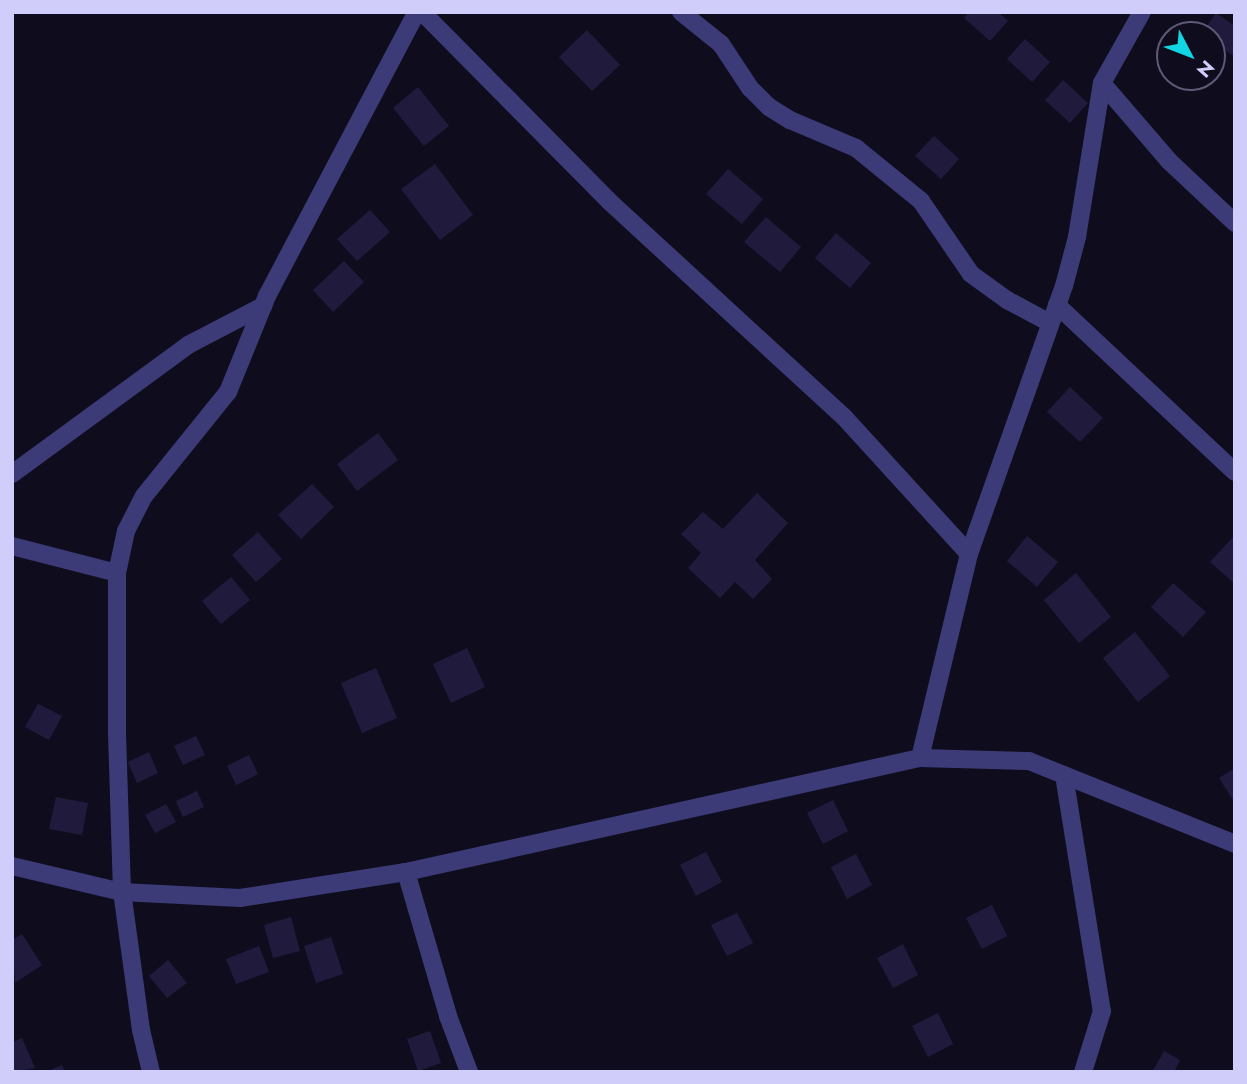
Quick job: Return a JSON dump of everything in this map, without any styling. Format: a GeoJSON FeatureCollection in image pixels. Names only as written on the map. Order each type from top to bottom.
{"type":"FeatureCollection","features":[{"type":"Feature","properties":{"kind":"street"},"geometry":{"type":"LineString","coordinates":[[149,1071],[121,892],[117,573],[133,513],[228,392],[263,306],[419,12],[610,202],[844,417],[969,554]]}},
{"type":"Feature","properties":{"kind":"street"},"geometry":{"type":"LineString","coordinates":[[681,12],[720,44],[750,88],[769,107],[790,120],[856,148],[921,201],[971,274],[1007,300],[1050,323]]}},
{"type":"Feature","properties":{"kind":"street"},"geometry":{"type":"LineString","coordinates":[[920,758],[969,554],[1057,305],[1077,237],[1102,83],[1142,12]]}},
{"type":"Feature","properties":{"kind":"street"},"geometry":{"type":"LineString","coordinates":[[1102,83],[1169,161],[1235,223]]}},
{"type":"Feature","properties":{"kind":"street"},"geometry":{"type":"LineString","coordinates":[[1057,305],[1235,472]]}},
{"type":"Feature","properties":{"kind":"street"},"geometry":{"type":"LineString","coordinates":[[12,474],[188,345],[263,306]]}},
{"type":"Feature","properties":{"kind":"street"},"geometry":{"type":"LineString","coordinates":[[12,546],[117,573]]}},
{"type":"Feature","properties":{"kind":"street"},"geometry":{"type":"LineString","coordinates":[[12,866],[121,892],[240,898],[406,872],[920,758],[1029,761],[1235,844]]}},
{"type":"Feature","properties":{"kind":"street"},"geometry":{"type":"LineString","coordinates":[[1064,775],[1102,1010],[1083,1072]]}},
{"type":"Feature","properties":{"kind":"street"},"geometry":{"type":"LineString","coordinates":[[406,872],[448,1016],[469,1072]]}},
{"type":"Feature","properties":{"kind":"building"},"geometry":{"type":"Polygon","coordinates":[[[969,12],[998,12],[1008,21],[990,41],[964,18],[969,12]]]}},
{"type":"Feature","properties":{"kind":"building"},"geometry":{"type":"Polygon","coordinates":[[[1216,13],[1235,26],[1235,57],[1226,51],[1226,21],[1210,21],[1216,13]]]}},
{"type":"Feature","properties":{"kind":"building"},"geometry":{"type":"Polygon","coordinates":[[[587,30],[620,65],[592,91],[559,57],[587,30]]]}},
{"type":"Feature","properties":{"kind":"building"},"geometry":{"type":"Polygon","coordinates":[[[1025,39],[1050,62],[1032,82],[1007,59],[1025,39]]]}},
{"type":"Feature","properties":{"kind":"building"},"geometry":{"type":"Polygon","coordinates":[[[1063,80],[1088,103],[1070,123],[1045,100],[1063,80]]]}},
{"type":"Feature","properties":{"kind":"building"},"geometry":{"type":"Polygon","coordinates":[[[418,87],[449,126],[424,146],[393,108],[418,87]]]}},
{"type":"Feature","properties":{"kind":"building"},"geometry":{"type":"Polygon","coordinates":[[[934,136],[959,159],[941,179],[915,156],[934,136]]]}},
{"type":"Feature","properties":{"kind":"building"},"geometry":{"type":"Polygon","coordinates":[[[435,164],[473,215],[440,240],[401,189],[435,164]]]}},
{"type":"Feature","properties":{"kind":"building"},"geometry":{"type":"Polygon","coordinates":[[[728,169],[763,199],[742,224],[706,194],[728,169]]]}},
{"type":"Feature","properties":{"kind":"building"},"geometry":{"type":"Polygon","coordinates":[[[370,210],[390,232],[357,261],[337,239],[370,210]]]}},
{"type":"Feature","properties":{"kind":"building"},"geometry":{"type":"Polygon","coordinates":[[[766,217],[801,247],[780,272],[744,242],[766,217]]]}},
{"type":"Feature","properties":{"kind":"building"},"geometry":{"type":"Polygon","coordinates":[[[836,233],[871,263],[850,288],[815,258],[836,233]]]}},
{"type":"Feature","properties":{"kind":"building"},"geometry":{"type":"Polygon","coordinates":[[[344,261],[364,282],[333,312],[313,290],[344,261]]]}},
{"type":"Feature","properties":{"kind":"building"},"geometry":{"type":"Polygon","coordinates":[[[1070,387],[1103,418],[1080,442],[1047,412],[1070,387]]]}},
{"type":"Feature","properties":{"kind":"building"},"geometry":{"type":"Polygon","coordinates":[[[378,433],[398,460],[357,491],[337,464],[378,433]]]}},
{"type":"Feature","properties":{"kind":"building"},"geometry":{"type":"Polygon","coordinates":[[[312,484],[334,507],[301,539],[278,515],[312,484]]]}},
{"type":"Feature","properties":{"kind":"building"},"geometry":{"type":"Polygon","coordinates":[[[757,493],[788,523],[755,560],[772,579],[753,599],[735,582],[720,598],[688,568],[701,553],[681,534],[703,512],[723,529],[757,493]]]}},
{"type":"Feature","properties":{"kind":"building"},"geometry":{"type":"Polygon","coordinates":[[[258,532],[282,559],[256,582],[232,555],[258,532]]]}},
{"type":"Feature","properties":{"kind":"building"},"geometry":{"type":"Polygon","coordinates":[[[1027,536],[1058,562],[1037,587],[1007,561],[1027,536]]]}},
{"type":"Feature","properties":{"kind":"building"},"geometry":{"type":"Polygon","coordinates":[[[1233,537],[1235,539],[1235,584],[1210,562],[1233,537]]]}},
{"type":"Feature","properties":{"kind":"building"},"geometry":{"type":"Polygon","coordinates":[[[1076,573],[1111,617],[1079,643],[1044,600],[1076,573]]]}},
{"type":"Feature","properties":{"kind":"building"},"geometry":{"type":"Polygon","coordinates":[[[231,577],[250,600],[221,624],[202,601],[231,577]]]}},
{"type":"Feature","properties":{"kind":"building"},"geometry":{"type":"Polygon","coordinates":[[[1173,583],[1206,612],[1183,637],[1151,607],[1173,583]]]}},
{"type":"Feature","properties":{"kind":"building"},"geometry":{"type":"Polygon","coordinates":[[[1135,632],[1170,676],[1138,702],[1103,658],[1135,632]]]}},
{"type":"Feature","properties":{"kind":"building"},"geometry":{"type":"Polygon","coordinates":[[[467,648],[485,687],[451,703],[433,664],[467,648]]]}},
{"type":"Feature","properties":{"kind":"building"},"geometry":{"type":"Polygon","coordinates":[[[376,668],[397,718],[362,733],[341,683],[376,668]]]}},
{"type":"Feature","properties":{"kind":"building"},"geometry":{"type":"Polygon","coordinates":[[[38,704],[62,716],[49,740],[25,727],[38,704]]]}},
{"type":"Feature","properties":{"kind":"building"},"geometry":{"type":"Polygon","coordinates":[[[196,736],[205,755],[183,765],[174,746],[196,736]]]}},
{"type":"Feature","properties":{"kind":"building"},"geometry":{"type":"Polygon","coordinates":[[[149,752],[158,773],[137,783],[128,762],[149,752]]]}},
{"type":"Feature","properties":{"kind":"building"},"geometry":{"type":"Polygon","coordinates":[[[249,755],[258,774],[236,785],[227,766],[249,755]]]}},
{"type":"Feature","properties":{"kind":"building"},"geometry":{"type":"Polygon","coordinates":[[[1235,768],[1235,803],[1219,778],[1235,768]]]}},
{"type":"Feature","properties":{"kind":"building"},"geometry":{"type":"Polygon","coordinates":[[[197,791],[204,807],[183,817],[176,801],[197,791]]]}},
{"type":"Feature","properties":{"kind":"building"},"geometry":{"type":"Polygon","coordinates":[[[56,797],[88,803],[82,835],[49,829],[56,797]]]}},
{"type":"Feature","properties":{"kind":"building"},"geometry":{"type":"Polygon","coordinates":[[[833,800],[848,831],[823,844],[807,813],[833,800]]]}},
{"type":"Feature","properties":{"kind":"building"},"geometry":{"type":"Polygon","coordinates":[[[166,804],[176,822],[155,833],[145,815],[166,804]]]}},
{"type":"Feature","properties":{"kind":"building"},"geometry":{"type":"Polygon","coordinates":[[[706,852],[722,882],[696,896],[680,865],[706,852]]]}},
{"type":"Feature","properties":{"kind":"building"},"geometry":{"type":"Polygon","coordinates":[[[856,854],[872,885],[847,899],[831,867],[856,854]]]}},
{"type":"Feature","properties":{"kind":"building"},"geometry":{"type":"Polygon","coordinates":[[[992,905],[1007,936],[982,949],[966,918],[992,905]]]}},
{"type":"Feature","properties":{"kind":"building"},"geometry":{"type":"Polygon","coordinates":[[[737,913],[753,943],[727,956],[711,925],[737,913]]]}},
{"type":"Feature","properties":{"kind":"building"},"geometry":{"type":"Polygon","coordinates":[[[291,917],[300,951],[273,958],[264,925],[291,917]]]}},
{"type":"Feature","properties":{"kind":"building"},"geometry":{"type":"Polygon","coordinates":[[[22,934],[42,965],[15,983],[12,940],[22,934]]]}},
{"type":"Feature","properties":{"kind":"building"},"geometry":{"type":"Polygon","coordinates":[[[331,937],[343,974],[316,983],[304,946],[331,937]]]}},
{"type":"Feature","properties":{"kind":"building"},"geometry":{"type":"Polygon","coordinates":[[[903,944],[918,975],[893,988],[877,958],[903,944]]]}},
{"type":"Feature","properties":{"kind":"building"},"geometry":{"type":"Polygon","coordinates":[[[259,946],[269,972],[236,984],[226,959],[259,946]]]}},
{"type":"Feature","properties":{"kind":"building"},"geometry":{"type":"Polygon","coordinates":[[[168,960],[187,983],[167,998],[149,976],[168,960]]]}},
{"type":"Feature","properties":{"kind":"building"},"geometry":{"type":"Polygon","coordinates":[[[938,1013],[953,1044],[928,1057],[912,1026],[938,1013]]]}},
{"type":"Feature","properties":{"kind":"building"},"geometry":{"type":"Polygon","coordinates":[[[430,1031],[441,1063],[418,1071],[407,1039],[430,1031]]]}},
{"type":"Feature","properties":{"kind":"building"},"geometry":{"type":"Polygon","coordinates":[[[22,1038],[35,1068],[12,1072],[12,1042],[22,1038]]]}},
{"type":"Feature","properties":{"kind":"building"},"geometry":{"type":"Polygon","coordinates":[[[1164,1051],[1180,1060],[1174,1072],[1152,1072],[1164,1051]]]}},
{"type":"Feature","properties":{"kind":"building"},"geometry":{"type":"Polygon","coordinates":[[[62,1065],[65,1072],[46,1072],[62,1065]]]}}]}
